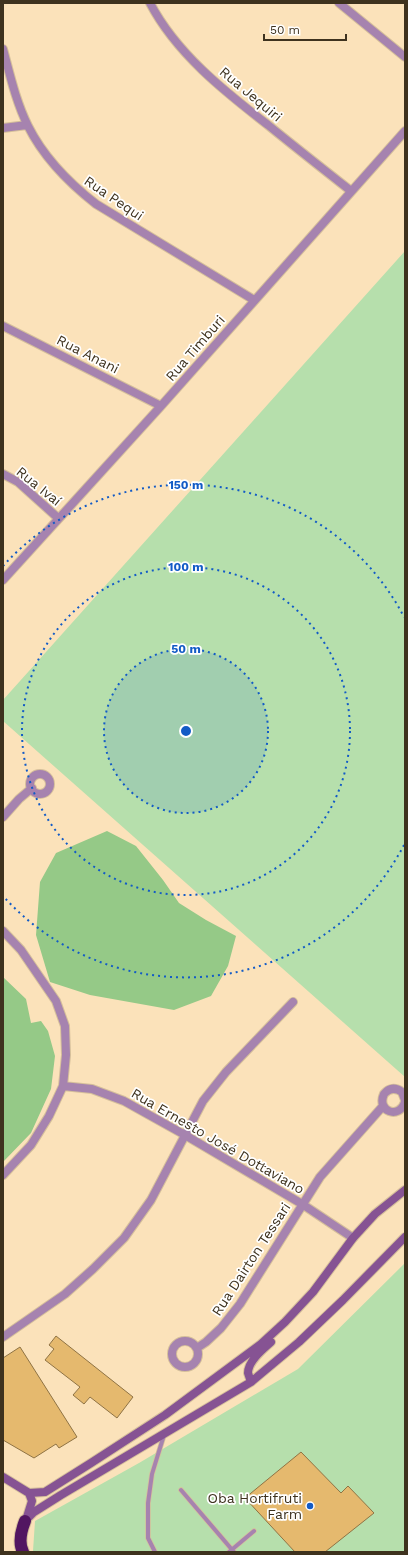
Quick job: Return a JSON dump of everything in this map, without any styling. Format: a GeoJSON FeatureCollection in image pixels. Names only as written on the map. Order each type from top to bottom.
{"type":"FeatureCollection","features":[{"type":"Feature","properties":{"kind":"highway"},"geometry":{"type":"LineString","coordinates":[[23,1552],[20,1539],[21,1529],[25,1521]]}},
{"type":"Feature","properties":{"kind":"main road"},"geometry":{"type":"LineString","coordinates":[[3,1477],[29,1493],[45,1492],[164,1415],[261,1344],[285,1322],[313,1292],[353,1238],[375,1214],[405,1190]]}},
{"type":"Feature","properties":{"kind":"main road"},"geometry":{"type":"LineString","coordinates":[[25,1521],[34,1512],[47,1503],[251,1382],[299,1342],[405,1237]]}},
{"type":"Feature","properties":{"kind":"main road"},"geometry":{"type":"LineString","coordinates":[[251,1382],[248,1372],[250,1366],[276,1336],[285,1322]]}},
{"type":"Feature","properties":{"kind":"main road"},"geometry":{"type":"LineString","coordinates":[[25,1521],[32,1501],[29,1493]]}},
{"type":"Feature","properties":{"kind":"street","name":"Rua Jequiri"},"geometry":{"type":"LineString","coordinates":[[150,3],[158,18],[193,61],[227,93],[351,191]]}},
{"type":"Feature","properties":{"kind":"street"},"geometry":{"type":"LineString","coordinates":[[338,3],[405,57]]}},
{"type":"Feature","properties":{"kind":"street","name":"Rua Pequi"},"geometry":{"type":"LineString","coordinates":[[3,49],[14,90],[27,125],[38,144],[53,164],[73,186],[96,204],[254,300]]}},
{"type":"Feature","properties":{"kind":"street"},"geometry":{"type":"LineString","coordinates":[[3,128],[27,125]]}},
{"type":"Feature","properties":{"kind":"street","name":"Rua Timburi"},"geometry":{"type":"LineString","coordinates":[[3,580],[161,406],[405,131]]}},
{"type":"Feature","properties":{"kind":"street","name":"Rua Anani"},"geometry":{"type":"LineString","coordinates":[[3,326],[161,406]]}},
{"type":"Feature","properties":{"kind":"street","name":"Rua Ivaí"},"geometry":{"type":"LineString","coordinates":[[3,474],[18,482],[58,518]]}},
{"type":"Feature","properties":{"kind":"street"},"geometry":{"type":"LineString","coordinates":[[3,817],[19,798],[32,788]]}},
{"type":"Feature","properties":{"kind":"street"},"geometry":{"type":"LineString","coordinates":[[3,931],[21,950],[56,1001],[64,1026],[66,1055],[63,1086],[49,1116],[31,1145],[3,1175]]}},
{"type":"Feature","properties":{"kind":"street"},"geometry":{"type":"LineString","coordinates":[[3,1337],[64,1294],[93,1269],[124,1238],[151,1200],[203,1101],[226,1072],[293,1002]]}},
{"type":"Feature","properties":{"kind":"street","name":"Rua Ernesto José Dottaviano"},"geometry":{"type":"LineString","coordinates":[[63,1086],[92,1089],[124,1101],[302,1204],[353,1238]]}},
{"type":"Feature","properties":{"kind":"street"},"geometry":{"type":"LineString","coordinates":[[390,1089],[394,1089],[402,1092],[405,1101],[401,1109],[394,1112],[387,1111],[383,1106],[382,1098],[390,1089]]}},
{"type":"Feature","properties":{"kind":"street","name":"Rua Dairton Tessari"},"geometry":{"type":"LineString","coordinates":[[197,1348],[221,1328],[240,1304],[266,1265],[302,1204],[320,1177],[383,1106]]}},
{"type":"Feature","properties":{"kind":"lane"},"geometry":{"type":"LineString","coordinates":[[155,1552],[148,1538],[148,1503],[152,1474],[165,1433]]}},
{"type":"Feature","properties":{"kind":"lane"},"geometry":{"type":"LineString","coordinates":[[181,1490],[232,1551],[254,1531]]}},
{"type":"Feature","properties":{"kind":"green space"},"geometry":{"type":"Polygon","coordinates":[[[405,251],[405,1077],[3,721],[3,700],[405,251]]]}},
{"type":"Feature","properties":{"kind":"green space"},"geometry":{"type":"Polygon","coordinates":[[[107,831],[136,846],[179,903],[236,936],[228,966],[211,996],[174,1010],[90,995],[50,982],[36,935],[40,882],[56,853],[107,831]]]}},
{"type":"Feature","properties":{"kind":"green space"},"geometry":{"type":"Polygon","coordinates":[[[3,977],[26,999],[31,1023],[41,1021],[48,1031],[55,1056],[51,1089],[31,1133],[3,1162],[3,977]]]}},
{"type":"Feature","properties":{"kind":"green space"},"geometry":{"type":"Polygon","coordinates":[[[405,1263],[405,1552],[33,1551],[35,1521],[139,1463],[298,1369],[405,1263]]]}},
{"type":"Feature","properties":{"kind":"building"},"geometry":{"type":"Polygon","coordinates":[[[56,1336],[133,1397],[117,1418],[90,1397],[84,1404],[73,1395],[80,1387],[45,1360],[54,1349],[49,1345],[56,1336]]]}},
{"type":"Feature","properties":{"kind":"building"},"geometry":{"type":"Polygon","coordinates":[[[20,1347],[77,1437],[59,1448],[56,1444],[34,1458],[3,1440],[3,1358],[20,1347]]]}},
{"type":"Feature","properties":{"kind":"building","name":"Oba Hortifruti Farm"},"geometry":{"type":"Polygon","coordinates":[[[301,1452],[341,1493],[348,1486],[374,1513],[325,1552],[295,1552],[245,1498],[301,1452]]]}},
{"type":"Feature","properties":{"kind":"place","name":"Oba Hortifruti Farm"},"geometry":{"type":"Point","coordinates":[310,1506]}}]}
